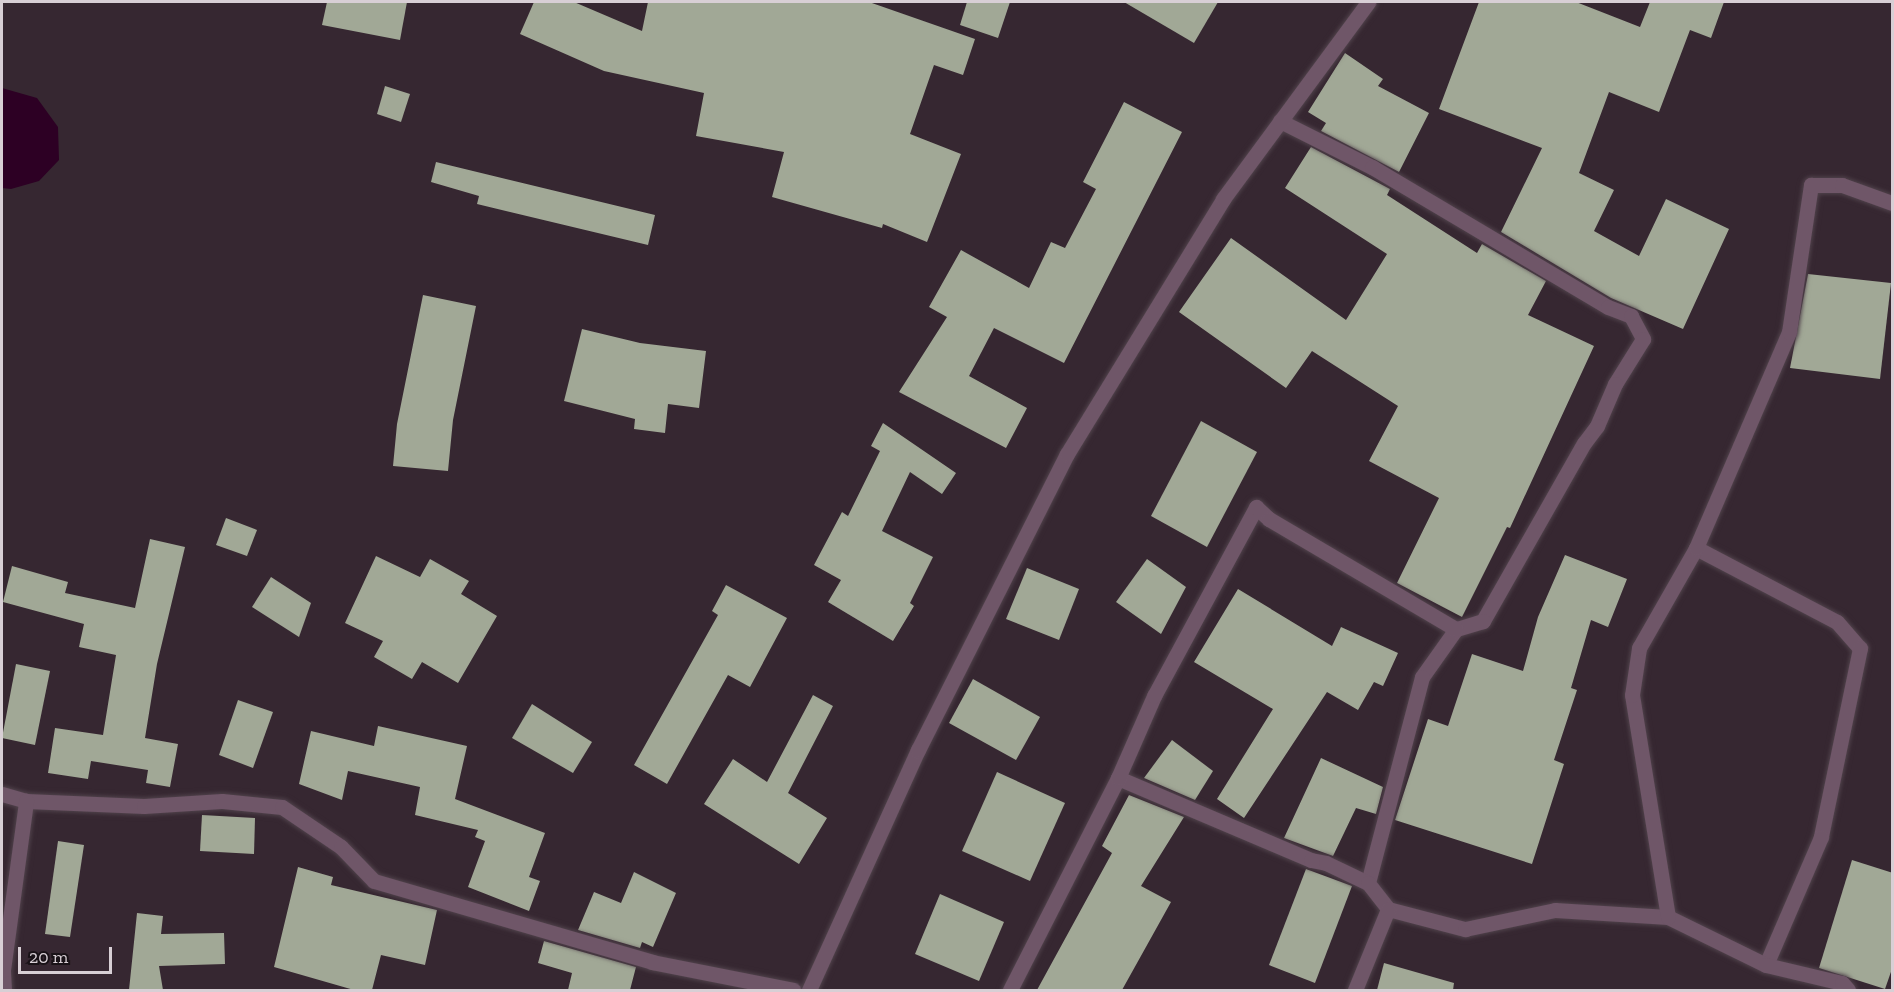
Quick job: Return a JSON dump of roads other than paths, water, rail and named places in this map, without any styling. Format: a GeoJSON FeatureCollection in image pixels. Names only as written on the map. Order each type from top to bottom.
{"type":"FeatureCollection","features":[{"type":"Feature","properties":{"kind":"street"},"geometry":{"type":"LineString","coordinates":[[809,990],[918,750],[1066,454],[1223,199],[1368,2]]}},
{"type":"Feature","properties":{"kind":"street"},"geometry":{"type":"LineString","coordinates":[[1280,121],[1372,167],[1608,307],[1631,316],[1640,327],[1643,339],[1615,384],[1604,413],[1483,621],[1456,628],[1422,677],[1368,884]]}},
{"type":"Feature","properties":{"kind":"street"},"geometry":{"type":"LineString","coordinates":[[1668,917],[1632,695],[1639,648],[1696,548],[1789,332],[1811,185],[1842,185],[1893,203]]}},
{"type":"Feature","properties":{"kind":"street"},"geometry":{"type":"LineString","coordinates":[[1010,990],[1118,778],[1155,696],[1256,507],[1269,519],[1456,628]]}},
{"type":"Feature","properties":{"kind":"street"},"geometry":{"type":"LineString","coordinates":[[1696,548],[1838,622],[1860,648],[1821,837],[1766,965]]}},
{"type":"Feature","properties":{"kind":"street"},"geometry":{"type":"LineString","coordinates":[[1118,778],[1368,884],[1388,909],[1465,929],[1556,910],[1668,917],[1766,965],[1842,983],[1848,990]]}},
{"type":"Feature","properties":{"kind":"street"},"geometry":{"type":"LineString","coordinates":[[2,794],[26,801],[144,806],[222,801],[282,807],[341,847],[374,881],[652,962],[793,990]]}},
{"type":"Feature","properties":{"kind":"street"},"geometry":{"type":"LineString","coordinates":[[4,990],[3,970],[26,801]]}},
{"type":"Feature","properties":{"kind":"street"},"geometry":{"type":"LineString","coordinates":[[1355,990],[1388,909]]}}]}
